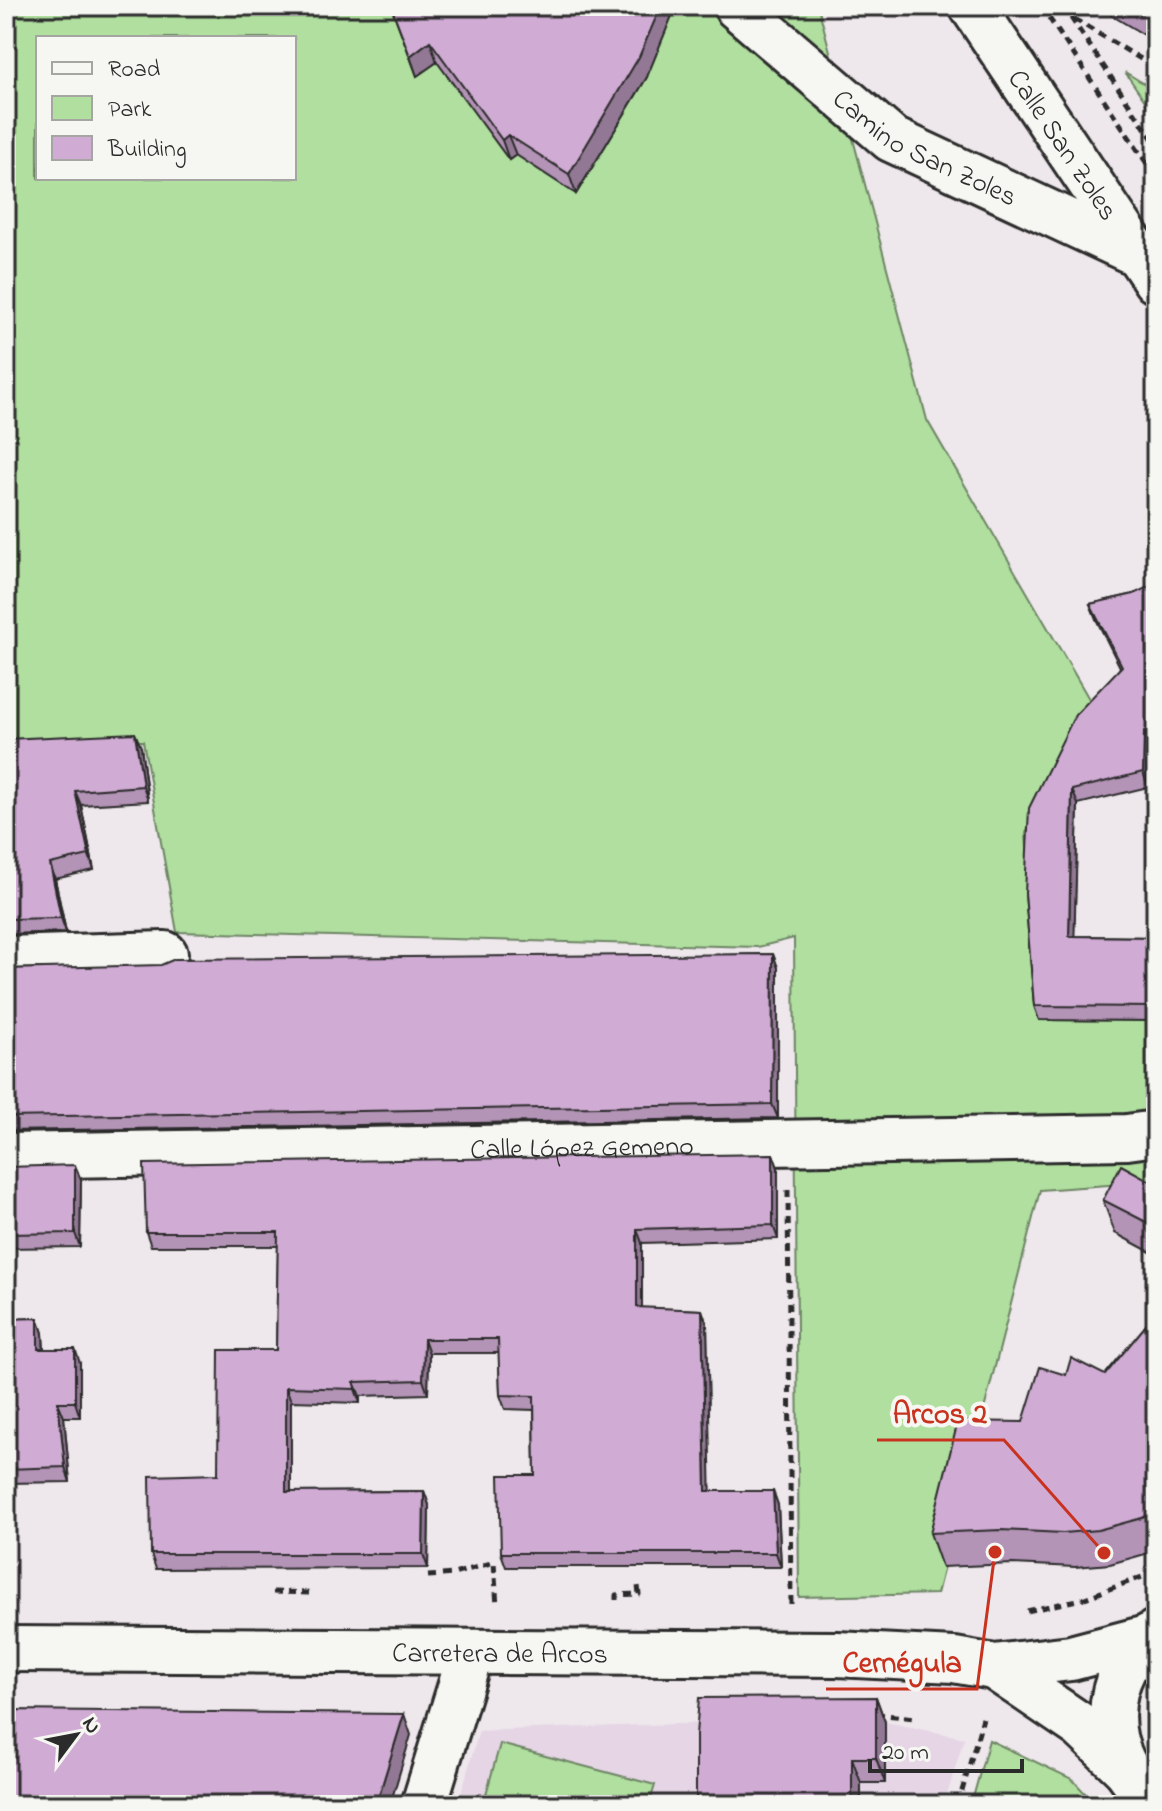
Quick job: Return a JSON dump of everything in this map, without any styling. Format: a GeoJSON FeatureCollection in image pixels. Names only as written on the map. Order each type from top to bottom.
{"type":"FeatureCollection","features":[{"type":"Feature","properties":{"kind":"street","name":"Camino San Zoles"},"geometry":{"type":"LineString","coordinates":[[736,6],[891,139],[1147,268]]}},
{"type":"Feature","properties":{"kind":"street","name":"Calle San Zoles"},"geometry":{"type":"LineString","coordinates":[[972,6],[1147,268]]}},
{"type":"Feature","properties":{"kind":"street"},"geometry":{"type":"LineString","coordinates":[[6,959],[165,954]]}},
{"type":"Feature","properties":{"kind":"street","name":"Calle López Gemeno"},"geometry":{"type":"LineString","coordinates":[[6,1156],[1127,1137],[1156,1133]]}},
{"type":"Feature","properties":{"kind":"street"},"geometry":{"type":"LineString","coordinates":[[1141,1784],[1114,1740],[1111,1713],[1121,1670],[1151,1635]]}},
{"type":"Feature","properties":{"kind":"street","name":"Carretera de Arcos"},"geometry":{"type":"LineString","coordinates":[[6,1649],[837,1654],[954,1660],[994,1667],[1071,1658],[1151,1635]]}},
{"type":"Feature","properties":{"kind":"street"},"geometry":{"type":"LineString","coordinates":[[424,1805],[471,1652]]}},
{"type":"Feature","properties":{"kind":"street","name":"Carretera de Arcos"},"geometry":{"type":"LineString","coordinates":[[994,1667],[1081,1726],[1141,1784]]}},
{"type":"Feature","properties":{"kind":"path"},"geometry":{"type":"LineString","coordinates":[[1041,6],[1156,177]]}},
{"type":"Feature","properties":{"kind":"path"},"geometry":{"type":"LineString","coordinates":[[1063,6],[1156,144]]}},
{"type":"Feature","properties":{"kind":"path"},"geometry":{"type":"LineString","coordinates":[[1071,17],[1156,68]]}},
{"type":"Feature","properties":{"kind":"path"},"geometry":{"type":"LineString","coordinates":[[788,1210],[791,1612]]}},
{"type":"Feature","properties":{"kind":"path"},"geometry":{"type":"LineString","coordinates":[[428,1576],[454,1574],[494,1562],[496,1600]]}},
{"type":"Feature","properties":{"kind":"path"},"geometry":{"type":"LineString","coordinates":[[1021,1612],[1082,1599],[1156,1572]]}},
{"type":"Feature","properties":{"kind":"path"},"geometry":{"type":"LineString","coordinates":[[616,1600],[616,1595],[639,1594],[638,1586]]}},
{"type":"Feature","properties":{"kind":"path"},"geometry":{"type":"LineString","coordinates":[[273,1592],[313,1593]]}},
{"type":"Feature","properties":{"kind":"path"},"geometry":{"type":"LineString","coordinates":[[294,1592],[295,1600]]}},
{"type":"Feature","properties":{"kind":"path"},"geometry":{"type":"LineString","coordinates":[[958,1805],[985,1711]]}},
{"type":"Feature","properties":{"kind":"path"},"geometry":{"type":"LineString","coordinates":[[871,1714],[915,1718]]}},
{"type":"Feature","properties":{"kind":"shaded area"},"geometry":{"type":"Polygon","coordinates":[[[885,1722],[964,1738],[944,1805],[458,1805],[479,1731],[708,1723],[885,1722]]]}},
{"type":"Feature","properties":{"kind":"green space"},"geometry":{"type":"Polygon","coordinates":[[[6,6],[818,6],[927,420],[1092,704],[1026,833],[1039,1020],[1156,1021],[1156,1199],[1122,1184],[1040,1190],[937,1594],[799,1597],[794,938],[758,947],[177,932],[143,741],[6,742],[6,6]]]}},
{"type":"Feature","properties":{"kind":"green space"},"geometry":{"type":"Polygon","coordinates":[[[1125,72],[1156,91],[1156,117],[1125,72]]]}},
{"type":"Feature","properties":{"kind":"green space"},"geometry":{"type":"Polygon","coordinates":[[[989,1740],[1072,1779],[1096,1805],[971,1805],[989,1740]]]}},
{"type":"Feature","properties":{"kind":"green space"},"geometry":{"type":"Polygon","coordinates":[[[500,1744],[655,1785],[649,1805],[483,1805],[500,1744]]]}},
{"type":"Feature","properties":{"kind":"building"},"geometry":{"type":"Polygon","coordinates":[[[391,6],[661,6],[639,57],[569,174],[508,135],[502,140],[430,41],[410,56],[391,6]]]}},
{"type":"Feature","properties":{"kind":"building"},"geometry":{"type":"Polygon","coordinates":[[[1141,6],[1156,6],[1156,15],[1141,6]]]}},
{"type":"Feature","properties":{"kind":"building"},"geometry":{"type":"Polygon","coordinates":[[[1156,586],[1156,732],[1144,731],[1143,772],[1072,790],[1069,936],[1156,937],[1156,1007],[1034,1006],[1025,893],[1029,808],[1075,715],[1122,666],[1090,604],[1156,586]]]}},
{"type":"Feature","properties":{"kind":"building"},"geometry":{"type":"Polygon","coordinates":[[[135,733],[143,786],[75,791],[89,855],[50,864],[61,918],[6,919],[6,739],[135,733]]]}},
{"type":"Feature","properties":{"kind":"building"},"geometry":{"type":"Polygon","coordinates":[[[773,954],[772,1104],[6,1117],[6,969],[161,965],[175,959],[773,954]]]}},
{"type":"Feature","properties":{"kind":"building"},"geometry":{"type":"Polygon","coordinates":[[[773,1154],[773,1225],[637,1229],[637,1307],[702,1310],[706,1491],[773,1491],[776,1553],[501,1553],[499,1475],[535,1475],[534,1396],[500,1395],[498,1339],[424,1339],[423,1380],[354,1382],[355,1389],[286,1387],[286,1492],[424,1491],[423,1554],[151,1554],[150,1476],[218,1474],[219,1350],[276,1350],[278,1232],[146,1232],[144,1164],[773,1154]]]}},
{"type":"Feature","properties":{"kind":"building"},"geometry":{"type":"Polygon","coordinates":[[[75,1165],[75,1233],[6,1234],[6,1167],[75,1165]]]}},
{"type":"Feature","properties":{"kind":"building"},"geometry":{"type":"Polygon","coordinates":[[[1121,1165],[1156,1184],[1156,1227],[1103,1200],[1121,1165]]]}},
{"type":"Feature","properties":{"kind":"building"},"geometry":{"type":"Polygon","coordinates":[[[1156,1313],[1156,1512],[1098,1530],[930,1533],[958,1421],[1023,1422],[1040,1367],[1066,1375],[1071,1358],[1105,1375],[1156,1313]]]}},
{"type":"Feature","properties":{"kind":"building"},"geometry":{"type":"Polygon","coordinates":[[[38,1318],[38,1349],[75,1349],[75,1402],[58,1402],[65,1467],[6,1469],[6,1319],[38,1318]]]}},
{"type":"Feature","properties":{"kind":"building"},"geometry":{"type":"Polygon","coordinates":[[[876,1697],[876,1758],[852,1758],[852,1805],[696,1805],[699,1698],[876,1697]]]}},
{"type":"Feature","properties":{"kind":"building"},"geometry":{"type":"Polygon","coordinates":[[[6,1710],[404,1714],[376,1805],[6,1805],[6,1710]]]}},
{"type":"Feature","properties":{"kind":"place","name":"Cernégula"},"geometry":{"type":"Point","coordinates":[995,1552]}},
{"type":"Feature","properties":{"kind":"place","name":"Arcos 2"},"geometry":{"type":"Point","coordinates":[1104,1553]}}]}
